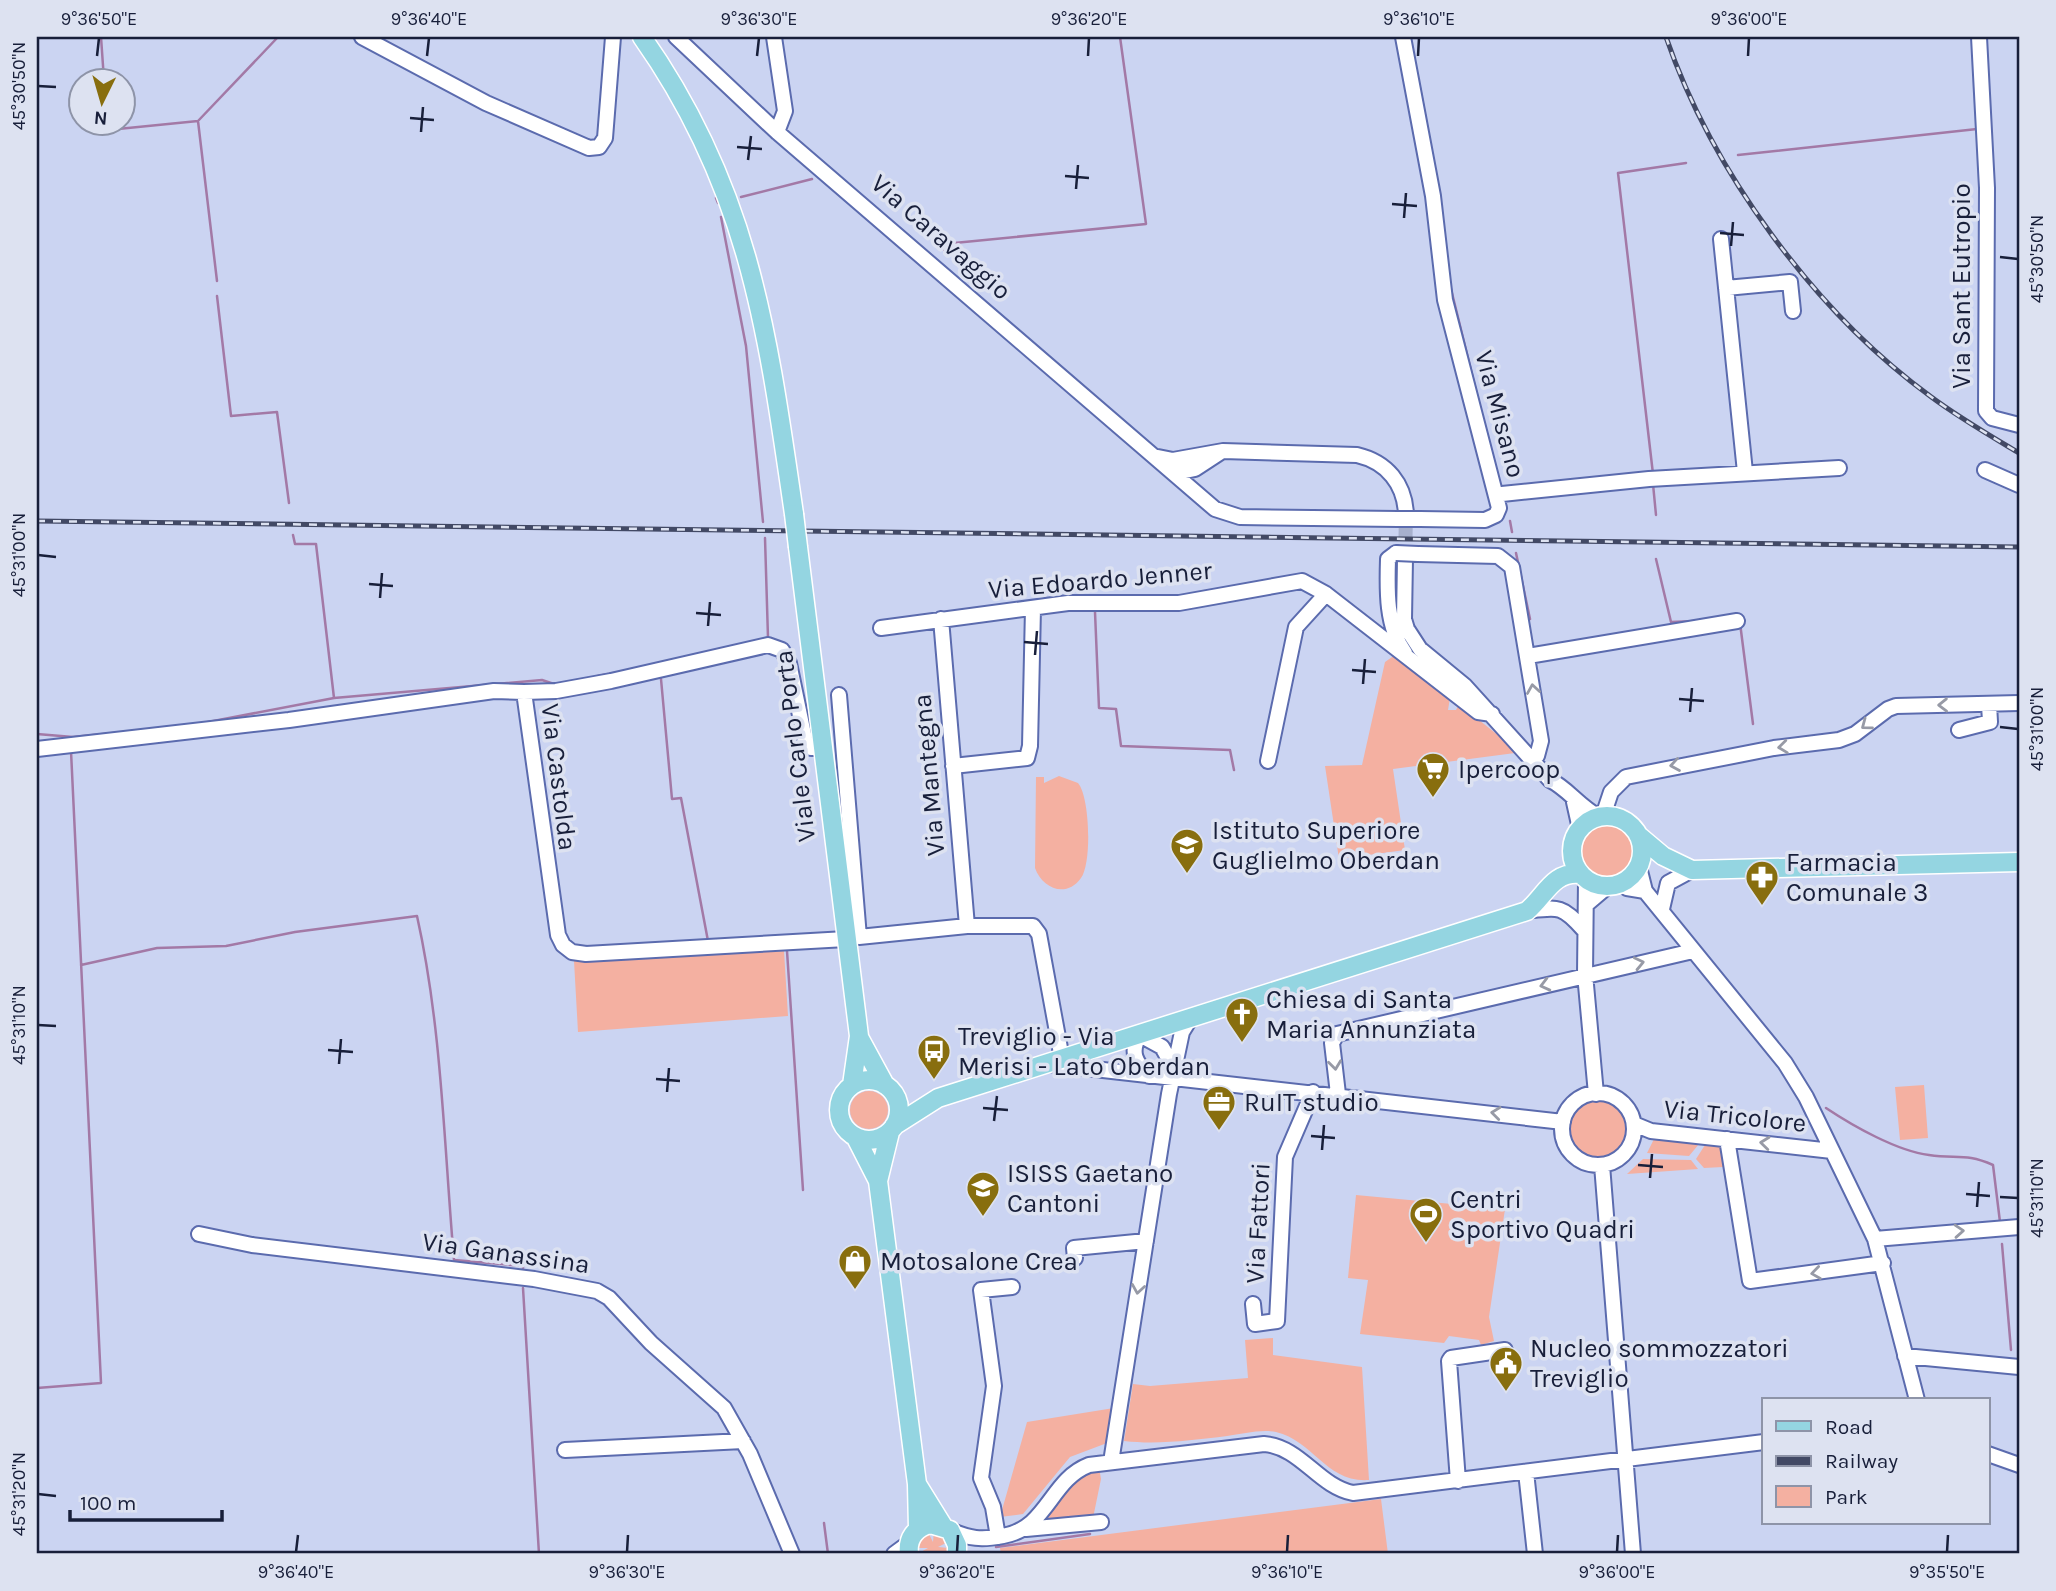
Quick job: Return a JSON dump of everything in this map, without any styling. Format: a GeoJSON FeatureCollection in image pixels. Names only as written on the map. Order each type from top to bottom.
{"type":"FeatureCollection","features":[{"type":"Feature","properties":{"kind":"main road","name":"Viale Carlo Porta"},"geometry":{"type":"LineString","coordinates":[[642,37],[679,93],[724,185],[740,228],[771,349],[859,1037]]}},
{"type":"Feature","properties":{"kind":"main road"},"geometry":{"type":"LineString","coordinates":[[1583,877],[1572,852],[1580,829],[1601,817],[1627,822],[1663,856],[1692,870],[2019,862]]}},
{"type":"Feature","properties":{"kind":"main road"},"geometry":{"type":"LineString","coordinates":[[1638,835],[1641,863]]}},
{"type":"Feature","properties":{"kind":"main road"},"geometry":{"type":"LineString","coordinates":[[1555,878],[1555,870],[1562,857],[1572,852]]}},
{"type":"Feature","properties":{"kind":"main road"},"geometry":{"type":"LineString","coordinates":[[859,1037],[852,1085],[841,1099],[839,1117],[848,1133],[856,1138],[874,1140],[937,1098],[1527,911],[1555,878],[1565,873],[1615,885],[1641,863],[1663,856]]}},
{"type":"Feature","properties":{"kind":"main road"},"geometry":{"type":"LineString","coordinates":[[859,1037],[898,1105],[878,1181]]}},
{"type":"Feature","properties":{"kind":"main road"},"geometry":{"type":"LineString","coordinates":[[852,1085],[869,1080],[888,1088],[937,1098]]}},
{"type":"Feature","properties":{"kind":"main road"},"geometry":{"type":"LineString","coordinates":[[856,1138],[878,1181],[917,1484],[907,1545]]}},
{"type":"Feature","properties":{"kind":"main road"},"geometry":{"type":"LineString","coordinates":[[917,1484],[957,1545],[959,1554]]}},
{"type":"Feature","properties":{"kind":"main road"},"geometry":{"type":"LineString","coordinates":[[907,1545],[930,1524],[946,1528]]}},
{"type":"Feature","properties":{"kind":"street"},"geometry":{"type":"LineString","coordinates":[[362,37],[486,103],[589,148],[598,147],[605,138],[613,37]]}},
{"type":"Feature","properties":{"kind":"street","name":"Via Caravaggio"},"geometry":{"type":"LineString","coordinates":[[676,37],[777,132],[1176,473]]}},
{"type":"Feature","properties":{"kind":"street"},"geometry":{"type":"LineString","coordinates":[[774,37],[785,111],[777,132]]}},
{"type":"Feature","properties":{"kind":"street","name":"Via Misano"},"geometry":{"type":"LineString","coordinates":[[1176,473],[1209,502],[1231,516],[1485,520],[1493,518],[1499,508],[1445,300],[1433,196],[1404,37]]}},
{"type":"Feature","properties":{"kind":"street","name":"Via Sant Eutropio"},"geometry":{"type":"LineString","coordinates":[[1979,37],[1987,188],[1986,411],[1992,418],[2019,425]]}},
{"type":"Feature","properties":{"kind":"street"},"geometry":{"type":"LineString","coordinates":[[1721,239],[1745,472]]}},
{"type":"Feature","properties":{"kind":"street"},"geometry":{"type":"LineString","coordinates":[[1726,288],[1790,282],[1793,311]]}},
{"type":"Feature","properties":{"kind":"street"},"geometry":{"type":"LineString","coordinates":[[1158,457],[1189,457],[1223,451],[1365,457],[1394,476],[1403,492],[1402,517]]}},
{"type":"Feature","properties":{"kind":"street"},"geometry":{"type":"LineString","coordinates":[[1176,473],[1195,469],[1223,451]]}},
{"type":"Feature","properties":{"kind":"street"},"geometry":{"type":"LineString","coordinates":[[1176,473],[1189,457]]}},
{"type":"Feature","properties":{"kind":"street"},"geometry":{"type":"LineString","coordinates":[[1209,461],[1202,482],[1209,502]]}},
{"type":"Feature","properties":{"kind":"street"},"geometry":{"type":"LineString","coordinates":[[1502,494],[1653,478],[1839,468]]}},
{"type":"Feature","properties":{"kind":"street"},"geometry":{"type":"LineString","coordinates":[[1984,470],[2019,485]]}},
{"type":"Feature","properties":{"kind":"street"},"geometry":{"type":"LineString","coordinates":[[1406,555],[1404,619],[1406,628],[1420,649],[1459,680],[1548,778],[1558,784],[1574,802],[1601,817],[1611,792],[1620,780],[1642,772],[1773,748],[1839,740],[1855,734],[1896,706],[2019,703]]}},
{"type":"Feature","properties":{"kind":"street"},"geometry":{"type":"LineString","coordinates":[[1406,654],[1395,635],[1389,602],[1388,559],[1406,555],[1498,556],[1508,562],[1514,573],[1541,741],[1537,756]]}},
{"type":"Feature","properties":{"kind":"street","name":"Via Edoardo Jenner"},"geometry":{"type":"LineString","coordinates":[[881,628],[1068,603],[1179,603],[1302,581],[1326,594],[1479,712],[1492,714]]}},
{"type":"Feature","properties":{"kind":"street"},"geometry":{"type":"LineString","coordinates":[[1268,761],[1296,627],[1326,594]]}},
{"type":"Feature","properties":{"kind":"street"},"geometry":{"type":"LineString","coordinates":[[1358,619],[1378,618],[1389,602]]}},
{"type":"Feature","properties":{"kind":"street"},"geometry":{"type":"LineString","coordinates":[[953,766],[1027,758],[1030,746],[1033,608]]}},
{"type":"Feature","properties":{"kind":"street","name":"Via Mantegna"},"geometry":{"type":"LineString","coordinates":[[941,619],[967,926]]}},
{"type":"Feature","properties":{"kind":"street"},"geometry":{"type":"LineString","coordinates":[[1528,656],[1737,621]]}},
{"type":"Feature","properties":{"kind":"street"},"geometry":{"type":"LineString","coordinates":[[524,692],[556,691],[611,681],[761,646],[782,650],[789,663],[806,744],[811,748],[821,748]]}},
{"type":"Feature","properties":{"kind":"street","name":"Via Castolda"},"geometry":{"type":"LineString","coordinates":[[37,749],[289,720],[494,691],[524,692],[555,919],[563,945],[572,952],[586,954],[846,939]]}},
{"type":"Feature","properties":{"kind":"street"},"geometry":{"type":"LineString","coordinates":[[839,695],[859,937],[967,926],[1027,925],[1038,930],[1056,1061],[1149,1076],[1174,1073],[1563,1122]]}},
{"type":"Feature","properties":{"kind":"street"},"geometry":{"type":"LineString","coordinates":[[1959,730],[1990,722],[1989,704]]}},
{"type":"Feature","properties":{"kind":"street"},"geometry":{"type":"LineString","coordinates":[[1519,743],[1525,744],[1537,756],[1556,776],[1558,784]]}},
{"type":"Feature","properties":{"kind":"street"},"geometry":{"type":"LineString","coordinates":[[1574,802],[1580,829]]}},
{"type":"Feature","properties":{"kind":"street"},"geometry":{"type":"LineString","coordinates":[[1641,863],[1645,891],[1785,1063],[1832,1151],[1875,1238],[1916,1398]]}},
{"type":"Feature","properties":{"kind":"street"},"geometry":{"type":"LineString","coordinates":[[1662,909],[1668,883],[1692,870]]}},
{"type":"Feature","properties":{"kind":"street"},"geometry":{"type":"LineString","coordinates":[[1583,877],[1587,904],[1583,929],[1585,974],[1596,1094]]}},
{"type":"Feature","properties":{"kind":"street"},"geometry":{"type":"LineString","coordinates":[[1587,904],[1615,885],[1645,891]]}},
{"type":"Feature","properties":{"kind":"street"},"geometry":{"type":"LineString","coordinates":[[1527,911],[1557,907],[1570,914],[1583,929]]}},
{"type":"Feature","properties":{"kind":"street"},"geometry":{"type":"LineString","coordinates":[[1338,1094],[1334,1035],[1585,974],[1693,951]]}},
{"type":"Feature","properties":{"kind":"street"},"geometry":{"type":"LineString","coordinates":[[1111,1462],[1174,1073],[1182,1032],[1190,1019]]}},
{"type":"Feature","properties":{"kind":"street"},"geometry":{"type":"LineString","coordinates":[[1149,1076],[1135,1058],[1134,1043],[1140,1035],[1162,1047],[1174,1073]]}},
{"type":"Feature","properties":{"kind":"street","name":"Via Fattori"},"geometry":{"type":"LineString","coordinates":[[1253,1304],[1255,1324],[1277,1321],[1285,1157],[1313,1092]]}},
{"type":"Feature","properties":{"kind":"street"},"geometry":{"type":"LineString","coordinates":[[1596,1094],[1610,1096],[1622,1103],[1634,1124],[1627,1151],[1614,1161],[1602,1165],[1586,1163],[1572,1153],[1564,1140],[1563,1122],[1574,1102],[1596,1094]]}},
{"type":"Feature","properties":{"kind":"street","name":"Via Tricolore"},"geometry":{"type":"LineString","coordinates":[[1634,1124],[1651,1131],[1832,1151]]}},
{"type":"Feature","properties":{"kind":"street"},"geometry":{"type":"LineString","coordinates":[[1727,1139],[1750,1281],[1883,1263]]}},
{"type":"Feature","properties":{"kind":"street"},"geometry":{"type":"LineString","coordinates":[[1602,1165],[1633,1554]]}},
{"type":"Feature","properties":{"kind":"street"},"geometry":{"type":"LineString","coordinates":[[1875,1238],[2019,1227]]}},
{"type":"Feature","properties":{"kind":"street","name":"Via Ganassina"},"geometry":{"type":"LineString","coordinates":[[200,1234],[252,1245],[534,1279],[597,1291],[609,1298],[651,1343],[724,1408],[743,1441],[792,1554]]}},
{"type":"Feature","properties":{"kind":"street"},"geometry":{"type":"LineString","coordinates":[[1075,1258],[1074,1248],[1146,1241]]}},
{"type":"Feature","properties":{"kind":"street"},"geometry":{"type":"LineString","coordinates":[[998,1537],[993,1507],[981,1478],[994,1386],[981,1290],[1012,1287]]}},
{"type":"Feature","properties":{"kind":"street"},"geometry":{"type":"LineString","coordinates":[[1458,1481],[1449,1361],[1451,1358],[1505,1350]]}},
{"type":"Feature","properties":{"kind":"street"},"geometry":{"type":"LineString","coordinates":[[1905,1356],[2019,1367]]}},
{"type":"Feature","properties":{"kind":"street"},"geometry":{"type":"LineString","coordinates":[[565,1450],[743,1441]]}},
{"type":"Feature","properties":{"kind":"street"},"geometry":{"type":"LineString","coordinates":[[1026,1529],[1076,1472],[1088,1465],[1111,1462],[1264,1444],[1286,1450],[1332,1485],[1353,1493],[1762,1442]]}},
{"type":"Feature","properties":{"kind":"street"},"geometry":{"type":"LineString","coordinates":[[1990,1455],[2019,1465]]}},
{"type":"Feature","properties":{"kind":"street"},"geometry":{"type":"LineString","coordinates":[[1526,1472],[1535,1554]]}},
{"type":"Feature","properties":{"kind":"street"},"geometry":{"type":"LineString","coordinates":[[946,1528],[976,1540],[1026,1529],[1101,1522]]}},
{"type":"Feature","properties":{"kind":"street"},"geometry":{"type":"LineString","coordinates":[[959,1554],[976,1540]]}},
{"type":"Feature","properties":{"kind":"green space"},"geometry":{"type":"Polygon","coordinates":[[[1395,655],[1450,698],[1448,710],[1456,710],[1459,704],[1509,744],[1515,753],[1393,769],[1405,850],[1339,859],[1325,766],[1362,765],[1385,662],[1395,655]]]}},
{"type":"Feature","properties":{"kind":"green space"},"geometry":{"type":"Polygon","coordinates":[[[1059,776],[1078,783],[1082,790],[1088,830],[1085,870],[1075,884],[1062,889],[1043,881],[1035,868],[1036,777],[1044,777],[1044,783],[1059,776]]]}},
{"type":"Feature","properties":{"kind":"green space"},"geometry":{"type":"Polygon","coordinates":[[[1607,823],[1618,825],[1631,836],[1636,852],[1634,863],[1623,876],[1607,881],[1596,879],[1583,868],[1578,852],[1580,841],[1591,828],[1607,823]]]}},
{"type":"Feature","properties":{"kind":"green space"},"geometry":{"type":"Polygon","coordinates":[[[784,951],[788,1016],[578,1032],[574,961],[784,951]]]}},
{"type":"Feature","properties":{"kind":"green space"},"geometry":{"type":"Polygon","coordinates":[[[1924,1085],[1928,1138],[1900,1140],[1895,1087],[1924,1085]]]}},
{"type":"Feature","properties":{"kind":"green space"},"geometry":{"type":"Polygon","coordinates":[[[869,1091],[882,1097],[888,1110],[882,1123],[869,1129],[856,1123],[850,1110],[856,1097],[869,1091]]]}},
{"type":"Feature","properties":{"kind":"green space"},"geometry":{"type":"Polygon","coordinates":[[[1592,1100],[1604,1100],[1619,1108],[1627,1123],[1627,1135],[1619,1150],[1604,1158],[1592,1158],[1577,1150],[1569,1135],[1569,1123],[1577,1108],[1592,1100]]]}},
{"type":"Feature","properties":{"kind":"green space"},"geometry":{"type":"Polygon","coordinates":[[[1654,1139],[1699,1144],[1689,1156],[1647,1153],[1654,1139]]]}},
{"type":"Feature","properties":{"kind":"green space"},"geometry":{"type":"Polygon","coordinates":[[[1705,1145],[1720,1146],[1723,1167],[1704,1168],[1696,1159],[1705,1145]]]}},
{"type":"Feature","properties":{"kind":"green space"},"geometry":{"type":"Polygon","coordinates":[[[1643,1159],[1691,1160],[1698,1169],[1627,1174],[1643,1159]]]}},
{"type":"Feature","properties":{"kind":"green space","name":"Centri Sportivo Quadri"},"geometry":{"type":"Polygon","coordinates":[[[1356,1195],[1505,1209],[1489,1317],[1494,1341],[1481,1345],[1479,1340],[1449,1336],[1444,1343],[1360,1334],[1368,1280],[1348,1278],[1356,1195]]]}},
{"type":"Feature","properties":{"kind":"green space"},"geometry":{"type":"Polygon","coordinates":[[[1273,1338],[1273,1355],[1362,1367],[1369,1480],[1342,1475],[1301,1444],[1270,1431],[1176,1442],[1124,1441],[1133,1384],[1150,1386],[1248,1378],[1245,1340],[1273,1338]]]}},
{"type":"Feature","properties":{"kind":"green space"},"geometry":{"type":"Polygon","coordinates":[[[1114,1408],[1107,1443],[1070,1457],[1023,1514],[1000,1517],[1027,1422],[1114,1408]]]}},
{"type":"Feature","properties":{"kind":"green space"},"geometry":{"type":"Polygon","coordinates":[[[1099,1467],[1101,1479],[1093,1518],[1039,1523],[1078,1473],[1099,1467]]]}},
{"type":"Feature","properties":{"kind":"green space"},"geometry":{"type":"Polygon","coordinates":[[[1381,1499],[1388,1554],[1001,1554],[1000,1548],[1381,1499]]]}},
{"type":"Feature","properties":{"kind":"green space"},"geometry":{"type":"Polygon","coordinates":[[[934,1531],[948,1542],[938,1547],[949,1548],[948,1554],[917,1554],[928,1548],[916,1548],[928,1532],[933,1542],[934,1531]]]}},
{"type":"Feature","properties":{"kind":"waterway"},"geometry":{"type":"LineString","coordinates":[[101,37],[103,66]]}},
{"type":"Feature","properties":{"kind":"waterway"},"geometry":{"type":"LineString","coordinates":[[217,281],[198,121],[278,37]]}},
{"type":"Feature","properties":{"kind":"waterway"},"geometry":{"type":"LineString","coordinates":[[944,250],[944,244],[1146,224],[1120,37]]}},
{"type":"Feature","properties":{"kind":"waterway"},"geometry":{"type":"LineString","coordinates":[[1420,88],[1427,126]]}},
{"type":"Feature","properties":{"kind":"waterway"},"geometry":{"type":"LineString","coordinates":[[136,127],[198,121]]}},
{"type":"Feature","properties":{"kind":"waterway"},"geometry":{"type":"LineString","coordinates":[[1738,155],[1977,129]]}},
{"type":"Feature","properties":{"kind":"waterway"},"geometry":{"type":"LineString","coordinates":[[1653,474],[1618,173],[1686,163]]}},
{"type":"Feature","properties":{"kind":"waterway"},"geometry":{"type":"LineString","coordinates":[[741,197],[812,179]]}},
{"type":"Feature","properties":{"kind":"waterway"},"geometry":{"type":"LineString","coordinates":[[716,198],[718,203]]}},
{"type":"Feature","properties":{"kind":"waterway"},"geometry":{"type":"LineString","coordinates":[[721,217],[746,346],[763,522]]}},
{"type":"Feature","properties":{"kind":"waterway"},"geometry":{"type":"LineString","coordinates":[[1450,285],[1480,407]]}},
{"type":"Feature","properties":{"kind":"waterway"},"geometry":{"type":"LineString","coordinates":[[217,296],[231,416],[277,412],[289,503]]}},
{"type":"Feature","properties":{"kind":"waterway"},"geometry":{"type":"LineString","coordinates":[[1653,484],[1656,515]]}},
{"type":"Feature","properties":{"kind":"waterway"},"geometry":{"type":"LineString","coordinates":[[1510,521],[1512,532]]}},
{"type":"Feature","properties":{"kind":"waterway"},"geometry":{"type":"LineString","coordinates":[[293,535],[295,544],[316,544],[334,698]]}},
{"type":"Feature","properties":{"kind":"waterway"},"geometry":{"type":"LineString","coordinates":[[755,641],[768,638],[765,538]]}},
{"type":"Feature","properties":{"kind":"waterway"},"geometry":{"type":"LineString","coordinates":[[1516,553],[1530,619]]}},
{"type":"Feature","properties":{"kind":"waterway"},"geometry":{"type":"LineString","coordinates":[[1656,559],[1671,622],[1697,621]]}},
{"type":"Feature","properties":{"kind":"waterway"},"geometry":{"type":"LineString","coordinates":[[1095,612],[1099,708],[1116,709],[1121,746],[1230,750],[1234,770]]}},
{"type":"Feature","properties":{"kind":"waterway"},"geometry":{"type":"LineString","coordinates":[[1740,623],[1753,724]]}},
{"type":"Feature","properties":{"kind":"waterway"},"geometry":{"type":"LineString","coordinates":[[598,676],[619,672]]}},
{"type":"Feature","properties":{"kind":"waterway"},"geometry":{"type":"LineString","coordinates":[[661,679],[672,799],[681,798],[708,941]]}},
{"type":"Feature","properties":{"kind":"waterway"},"geometry":{"type":"LineString","coordinates":[[203,723],[334,698],[542,680],[557,685]]}},
{"type":"Feature","properties":{"kind":"waterway"},"geometry":{"type":"LineString","coordinates":[[37,734],[73,737],[134,731]]}},
{"type":"Feature","properties":{"kind":"waterway"},"geometry":{"type":"LineString","coordinates":[[37,1388],[101,1383],[71,751]]}},
{"type":"Feature","properties":{"kind":"waterway"},"geometry":{"type":"LineString","coordinates":[[81,965],[157,948],[226,946],[295,932],[417,916],[437,1044],[454,1260],[523,1266],[523,1269]]}},
{"type":"Feature","properties":{"kind":"waterway"},"geometry":{"type":"LineString","coordinates":[[787,951],[803,1190]]}},
{"type":"Feature","properties":{"kind":"waterway"},"geometry":{"type":"LineString","coordinates":[[1826,1108],[1862,1130],[1916,1153],[1976,1159],[1993,1165],[2000,1222]]}},
{"type":"Feature","properties":{"kind":"waterway"},"geometry":{"type":"LineString","coordinates":[[2002,1244],[2011,1350]]}},
{"type":"Feature","properties":{"kind":"waterway"},"geometry":{"type":"LineString","coordinates":[[523,1288],[539,1554]]}},
{"type":"Feature","properties":{"kind":"waterway"},"geometry":{"type":"LineString","coordinates":[[824,1523],[828,1554]]}},
{"type":"Feature","properties":{"kind":"waterway"},"geometry":{"type":"LineString","coordinates":[[996,1547],[1090,1534]]}},
{"type":"Feature","properties":{"kind":"tunnel"},"geometry":{"type":"LineString","coordinates":[[1405,559],[1406,515]]}},
{"type":"Feature","properties":{"kind":"railway"},"geometry":{"type":"LineString","coordinates":[[1666,37],[1710,138],[1739,187],[1808,281],[1888,362],[1941,404],[2019,453]]}},
{"type":"Feature","properties":{"kind":"railway"},"geometry":{"type":"LineString","coordinates":[[37,521],[2019,547]]}},
{"type":"Feature","properties":{"kind":"place","name":"Ipercoop"},"geometry":{"type":"Point","coordinates":[1433,799]}},
{"type":"Feature","properties":{"kind":"place","name":"Istituto Superiore Guglielmo Oberdan"},"geometry":{"type":"Point","coordinates":[1187,875]}},
{"type":"Feature","properties":{"kind":"place","name":"Farmacia Comunale 3"},"geometry":{"type":"Point","coordinates":[1762,907]}},
{"type":"Feature","properties":{"kind":"place","name":"Chiesa di Santa Maria Annunziata"},"geometry":{"type":"Point","coordinates":[1242,1044]}},
{"type":"Feature","properties":{"kind":"place","name":"Treviglio - Via Merisi - Lato Oberdan"},"geometry":{"type":"Point","coordinates":[934,1081]}},
{"type":"Feature","properties":{"kind":"place","name":"RuIT studio"},"geometry":{"type":"Point","coordinates":[1219,1132]}},
{"type":"Feature","properties":{"kind":"place","name":"ISISS Gaetano Cantoni"},"geometry":{"type":"Point","coordinates":[983,1218]}},
{"type":"Feature","properties":{"kind":"place","name":"Centri Sportivo Quadri"},"geometry":{"type":"Point","coordinates":[1426,1244]}},
{"type":"Feature","properties":{"kind":"place","name":"Motosalone Crea"},"geometry":{"type":"Point","coordinates":[855,1291]}},
{"type":"Feature","properties":{"kind":"place","name":"Nucleo sommozzatori Treviglio"},"geometry":{"type":"Point","coordinates":[1506,1393]}}]}
